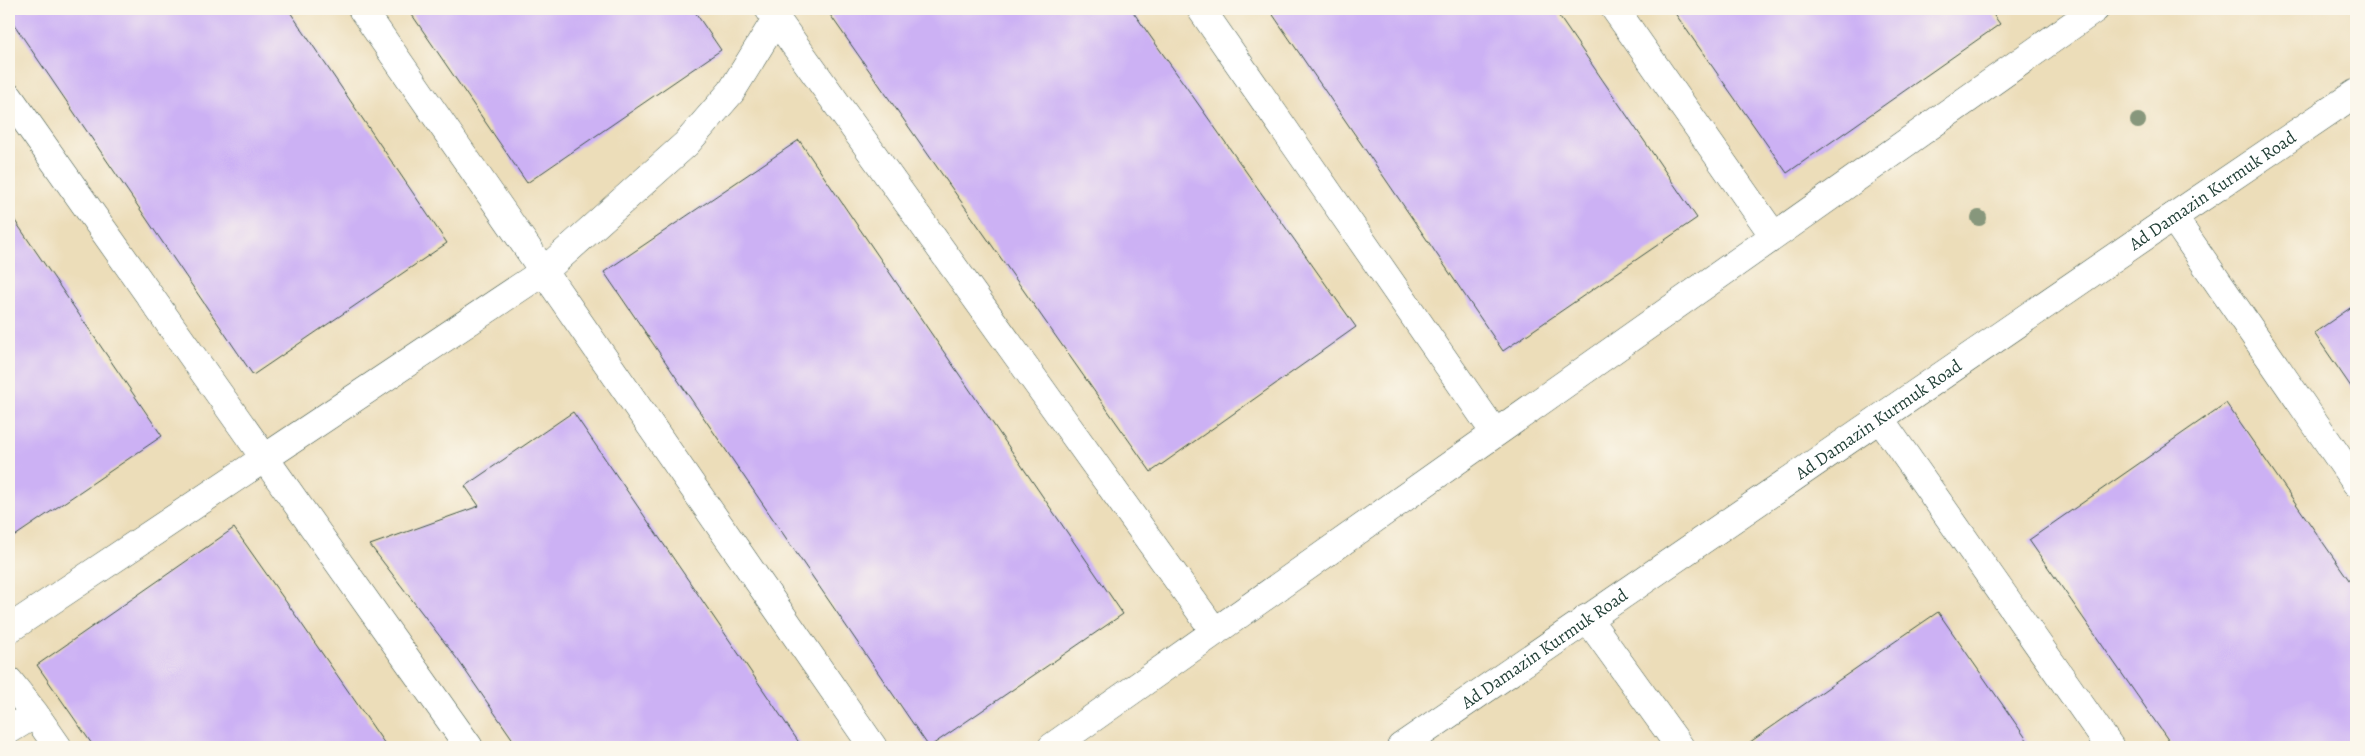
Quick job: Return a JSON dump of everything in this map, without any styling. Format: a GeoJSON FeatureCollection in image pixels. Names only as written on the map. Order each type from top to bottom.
{"type":"FeatureCollection","features":[{"type":"Feature","properties":{"kind":"main road"},"geometry":{"type":"LineString","coordinates":[[362,9],[873,747]]}},
{"type":"Feature","properties":{"kind":"main road"},"geometry":{"type":"LineString","coordinates":[[1201,9],[1496,433]]}},
{"type":"Feature","properties":{"kind":"main road"},"geometry":{"type":"LineString","coordinates":[[1615,9],[1774,236]]}},
{"type":"Feature","properties":{"kind":"main road"},"geometry":{"type":"LineString","coordinates":[[1052,747],[1774,236],[2063,18],[2095,9]]}},
{"type":"Feature","properties":{"kind":"main road"},"geometry":{"type":"LineString","coordinates":[[9,629],[543,272],[686,144],[731,92],[775,12],[1215,632]]}},
{"type":"Feature","properties":{"kind":"main road","name":"Ad Damazin Kurmuk Road"},"geometry":{"type":"LineString","coordinates":[[1401,747],[2356,93]]}},
{"type":"Feature","properties":{"kind":"main road"},"geometry":{"type":"LineString","coordinates":[[9,97],[263,459],[469,747]]}},
{"type":"Feature","properties":{"kind":"main road"},"geometry":{"type":"LineString","coordinates":[[2173,217],[2356,483]]}},
{"type":"Feature","properties":{"kind":"main road"},"geometry":{"type":"LineString","coordinates":[[1880,418],[2110,747]]}},
{"type":"Feature","properties":{"kind":"main road"},"geometry":{"type":"LineString","coordinates":[[1587,618],[1680,747]]}},
{"type":"Feature","properties":{"kind":"main road"},"geometry":{"type":"LineString","coordinates":[[9,681],[58,747]]}},
{"type":"Feature","properties":{"kind":"main road"},"geometry":{"type":"LineString","coordinates":[[9,730],[35,714]]}},
{"type":"Feature","properties":{"kind":"building"},"geometry":{"type":"Polygon","coordinates":[[[9,9],[288,9],[447,243],[253,375],[9,17],[9,9]]]}},
{"type":"Feature","properties":{"kind":"building"},"geometry":{"type":"Polygon","coordinates":[[[408,9],[693,9],[721,50],[527,183],[408,9]]]}},
{"type":"Feature","properties":{"kind":"building"},"geometry":{"type":"Polygon","coordinates":[[[826,9],[1131,9],[1356,327],[1151,472],[826,9]]]}},
{"type":"Feature","properties":{"kind":"building"},"geometry":{"type":"Polygon","coordinates":[[[1269,9],[1554,9],[1697,218],[1503,351],[1269,9]]]}},
{"type":"Feature","properties":{"kind":"building"},"geometry":{"type":"Polygon","coordinates":[[[1672,9],[1989,9],[2000,24],[1787,173],[1672,9]]]}},
{"type":"Feature","properties":{"kind":"building"},"geometry":{"type":"Polygon","coordinates":[[[799,140],[1123,614],[929,747],[604,272],[799,140]]]}},
{"type":"Feature","properties":{"kind":"building"},"geometry":{"type":"Polygon","coordinates":[[[9,212],[162,436],[9,540],[9,212]]]}},
{"type":"Feature","properties":{"kind":"building"},"geometry":{"type":"Polygon","coordinates":[[[2356,304],[2356,394],[2314,333],[2356,304]]]}},
{"type":"Feature","properties":{"kind":"building"},"geometry":{"type":"Polygon","coordinates":[[[2226,403],[2356,590],[2356,747],[2173,747],[2029,540],[2226,403]]]}},
{"type":"Feature","properties":{"kind":"building"},"geometry":{"type":"Polygon","coordinates":[[[573,412],[802,747],[518,747],[458,660],[370,545],[479,506],[465,486],[573,412]]]}},
{"type":"Feature","properties":{"kind":"building"},"geometry":{"type":"Polygon","coordinates":[[[234,528],[387,747],[94,747],[37,665],[234,528]]]}},
{"type":"Feature","properties":{"kind":"building"},"geometry":{"type":"Polygon","coordinates":[[[1938,612],[2032,747],[1743,747],[1839,680],[1938,612]]]}}]}
